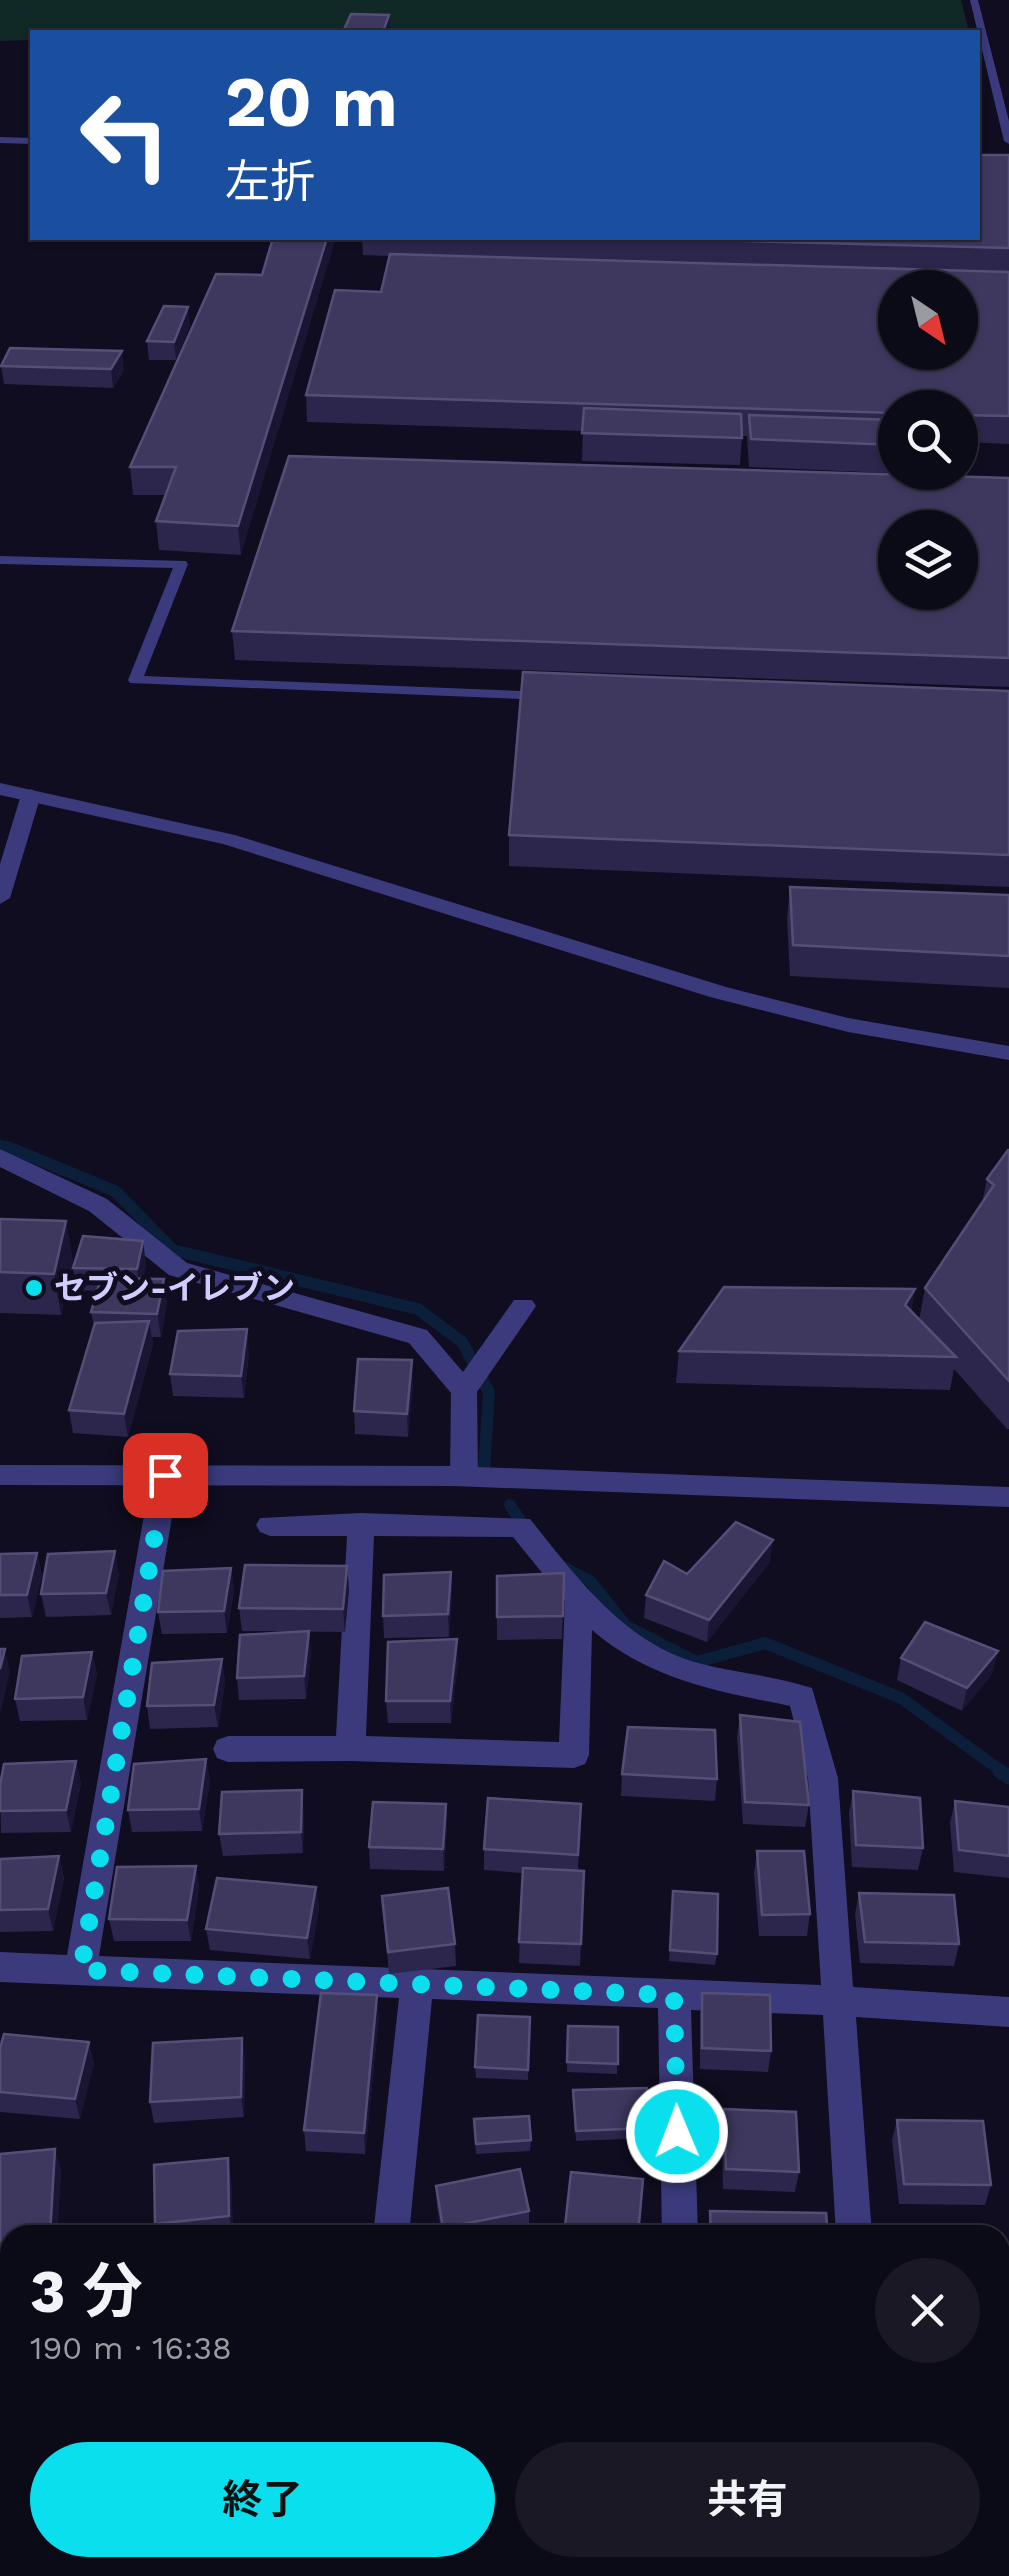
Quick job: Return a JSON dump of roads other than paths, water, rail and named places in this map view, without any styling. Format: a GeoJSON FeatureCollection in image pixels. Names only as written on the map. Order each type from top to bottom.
{"type":"FeatureCollection","features":[{"type":"Feature","properties":{"kind":"street"},"geometry":{"type":"LineString","coordinates":[[0,789],[228,839],[718,992],[848,1025],[1009,1052]]}},
{"type":"Feature","properties":{"kind":"street"},"geometry":{"type":"LineString","coordinates":[[0,898],[31,794]]}},
{"type":"Feature","properties":{"kind":"street"},"geometry":{"type":"LineString","coordinates":[[0,1157],[98,1204],[178,1269],[418,1336],[464,1390]]}},
{"type":"Feature","properties":{"kind":"street"},"geometry":{"type":"LineString","coordinates":[[464,1476],[464,1390],[523,1306]]}},
{"type":"Feature","properties":{"kind":"street"},"geometry":{"type":"LineString","coordinates":[[0,1475],[464,1476],[1009,1497]]}},
{"type":"Feature","properties":{"kind":"street"},"geometry":{"type":"LineString","coordinates":[[81,1970],[165,1475]]}},
{"type":"Feature","properties":{"kind":"street"},"geometry":{"type":"LineString","coordinates":[[350,1748],[361,1524]]}},
{"type":"Feature","properties":{"kind":"street"},"geometry":{"type":"LineString","coordinates":[[270,1525],[520,1526],[579,1599],[633,1646],[664,1664],[802,1697],[823,1778],[853,2225]]}},
{"type":"Feature","properties":{"kind":"street"},"geometry":{"type":"LineString","coordinates":[[228,1749],[574,1754],[579,1599]]}},
{"type":"Feature","properties":{"kind":"street"},"geometry":{"type":"LineString","coordinates":[[0,1967],[840,2001],[1009,2012]]}},
{"type":"Feature","properties":{"kind":"street"},"geometry":{"type":"LineString","coordinates":[[392,2225],[417,1984]]}},
{"type":"Feature","properties":{"kind":"street"},"geometry":{"type":"LineString","coordinates":[[674,1995],[680,2225]]}},
{"type":"Feature","properties":{"kind":"lane"},"geometry":{"type":"LineString","coordinates":[[974,0],[1009,141]]}},
{"type":"Feature","properties":{"kind":"lane"},"geometry":{"type":"LineString","coordinates":[[0,140],[30,141]]}},
{"type":"Feature","properties":{"kind":"lane"},"geometry":{"type":"LineString","coordinates":[[0,560],[181,564],[135,680],[572,697]]}},
{"type":"Feature","properties":{"kind":"waterway"},"geometry":{"type":"LineString","coordinates":[[0,1144],[14,1150]]}},
{"type":"Feature","properties":{"kind":"waterway"},"geometry":{"type":"LineString","coordinates":[[8,1147],[115,1191],[173,1250],[418,1309],[462,1342],[489,1392],[484,1469]]}},
{"type":"Feature","properties":{"kind":"waterway"},"geometry":{"type":"LineString","coordinates":[[510,1505],[525,1528]]}},
{"type":"Feature","properties":{"kind":"waterway"},"geometry":{"type":"LineString","coordinates":[[561,1566],[590,1581],[626,1626],[697,1662],[765,1643],[901,1698],[1004,1773]]}},
{"type":"Feature","properties":{"kind":"waterway"},"geometry":{"type":"LineString","coordinates":[[1000,1771],[1009,1777]]}},
{"type":"Feature","properties":{"kind":"place","name":"セブン-イレブン"},"geometry":{"type":"Point","coordinates":[34,1288]}}]}
